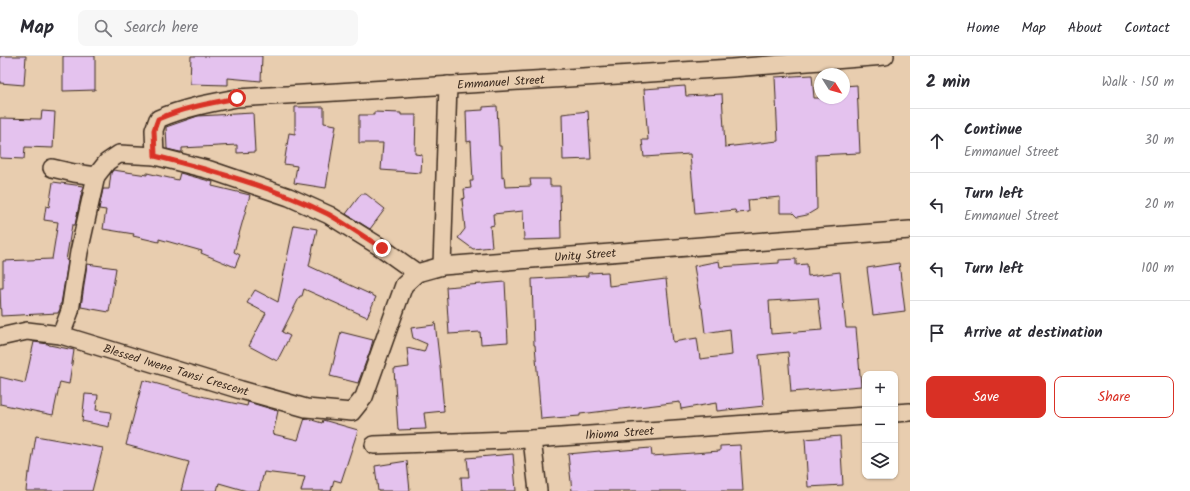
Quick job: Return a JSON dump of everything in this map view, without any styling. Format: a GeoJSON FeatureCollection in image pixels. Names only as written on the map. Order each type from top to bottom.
{"type":"FeatureCollection","features":[{"type":"Feature","properties":{"kind":"street","name":"Emmanuel Street"},"geometry":{"type":"LineString","coordinates":[[155,156],[154,130],[158,119],[191,107],[237,98],[732,68],[886,56]]}},
{"type":"Feature","properties":{"kind":"street"},"geometry":{"type":"LineString","coordinates":[[442,266],[448,85]]}},
{"type":"Feature","properties":{"kind":"street"},"geometry":{"type":"LineString","coordinates":[[61,335],[70,311],[79,252],[96,176],[107,162],[119,154],[155,156],[210,170],[296,200],[329,215],[382,248],[416,273]]}},
{"type":"Feature","properties":{"kind":"street"},"geometry":{"type":"LineString","coordinates":[[52,168],[96,176]]}},
{"type":"Feature","properties":{"kind":"street","name":"Unity Street"},"geometry":{"type":"LineString","coordinates":[[416,273],[442,266],[910,230]]}},
{"type":"Feature","properties":{"kind":"street","name":"Blessed Iwene Tansi Crescent"},"geometry":{"type":"LineString","coordinates":[[0,337],[27,331],[61,335],[241,390],[306,408],[352,412],[364,397],[404,284],[416,273]]}},
{"type":"Feature","properties":{"kind":"street"},"geometry":{"type":"LineString","coordinates":[[898,413],[910,412]]}},
{"type":"Feature","properties":{"kind":"street","name":"Ihioma Street"},"geometry":{"type":"LineString","coordinates":[[374,445],[532,439],[862,416]]}},
{"type":"Feature","properties":{"kind":"street"},"geometry":{"type":"LineString","coordinates":[[532,439],[538,491]]}},
{"type":"Feature","properties":{"kind":"building"},"geometry":{"type":"Polygon","coordinates":[[[0,56],[26,56],[24,85],[0,83],[0,56]]]}},
{"type":"Feature","properties":{"kind":"building"},"geometry":{"type":"Polygon","coordinates":[[[63,56],[95,56],[95,90],[63,91],[63,56]]]}},
{"type":"Feature","properties":{"kind":"building"},"geometry":{"type":"Polygon","coordinates":[[[191,56],[262,56],[261,81],[228,78],[228,85],[190,84],[191,56]]]}},
{"type":"Feature","properties":{"kind":"building"},"geometry":{"type":"Polygon","coordinates":[[[812,75],[814,104],[850,104],[850,86],[857,85],[860,153],[816,155],[817,209],[807,215],[797,217],[793,213],[780,213],[780,197],[748,200],[749,212],[736,213],[735,210],[695,214],[690,154],[644,157],[642,140],[648,140],[644,89],[685,86],[686,96],[722,94],[725,147],[778,141],[775,77],[812,75]]]}},
{"type":"Feature","properties":{"kind":"building"},"geometry":{"type":"Polygon","coordinates":[[[497,106],[499,146],[501,146],[502,178],[504,177],[505,187],[531,186],[530,179],[550,179],[550,186],[560,186],[561,239],[524,240],[523,211],[493,214],[494,225],[490,226],[492,247],[473,249],[458,238],[465,229],[462,199],[465,198],[464,189],[471,188],[470,181],[473,181],[471,141],[467,142],[466,111],[483,110],[483,107],[497,106]]]}},
{"type":"Feature","properties":{"kind":"building"},"geometry":{"type":"Polygon","coordinates":[[[295,107],[324,107],[324,123],[336,125],[326,188],[294,183],[297,166],[284,164],[289,133],[295,134],[295,107]]]}},
{"type":"Feature","properties":{"kind":"building"},"geometry":{"type":"Polygon","coordinates":[[[42,111],[55,112],[53,148],[25,147],[24,159],[0,158],[0,118],[41,119],[42,111]]]}},
{"type":"Feature","properties":{"kind":"building"},"geometry":{"type":"Polygon","coordinates":[[[588,111],[591,159],[563,160],[562,114],[588,111]]]}},
{"type":"Feature","properties":{"kind":"building"},"geometry":{"type":"Polygon","coordinates":[[[374,112],[416,115],[415,154],[422,155],[421,173],[381,170],[383,143],[359,143],[359,115],[374,115],[374,112]]]}},
{"type":"Feature","properties":{"kind":"building"},"geometry":{"type":"Polygon","coordinates":[[[253,113],[255,152],[237,153],[237,145],[182,148],[182,152],[167,149],[166,127],[198,116],[253,113]]]}},
{"type":"Feature","properties":{"kind":"building"},"geometry":{"type":"Polygon","coordinates":[[[113,170],[147,175],[147,173],[178,180],[180,173],[213,182],[212,186],[250,195],[234,252],[240,255],[235,267],[201,253],[202,251],[159,239],[159,242],[133,236],[134,234],[103,229],[106,210],[99,209],[103,189],[109,189],[111,173],[113,170]]]}},
{"type":"Feature","properties":{"kind":"building"},"geometry":{"type":"Polygon","coordinates":[[[53,182],[83,186],[75,225],[72,225],[60,309],[58,313],[1,316],[0,288],[3,288],[3,261],[52,259],[58,222],[44,220],[46,206],[49,207],[53,182]]]}},
{"type":"Feature","properties":{"kind":"building"},"geometry":{"type":"Polygon","coordinates":[[[361,194],[366,194],[385,209],[370,229],[346,214],[361,194]]]}},
{"type":"Feature","properties":{"kind":"building"},"geometry":{"type":"Polygon","coordinates":[[[294,225],[317,229],[309,266],[376,297],[367,317],[304,289],[302,296],[300,296],[282,332],[290,336],[277,361],[249,346],[266,313],[247,303],[255,290],[278,302],[294,225]]]}},
{"type":"Feature","properties":{"kind":"building"},"geometry":{"type":"Polygon","coordinates":[[[796,259],[796,265],[807,264],[808,276],[840,272],[846,328],[856,328],[861,386],[791,392],[788,352],[759,355],[764,406],[717,411],[716,403],[681,409],[680,402],[580,414],[580,416],[541,419],[534,345],[532,279],[588,276],[588,273],[608,272],[609,286],[666,279],[673,342],[697,338],[700,359],[732,355],[730,329],[705,333],[694,266],[719,261],[720,267],[779,263],[779,260],[796,259]],[[818,298],[769,301],[771,334],[822,330],[818,298]]]}},
{"type":"Feature","properties":{"kind":"building"},"geometry":{"type":"Polygon","coordinates":[[[899,263],[905,311],[873,315],[867,268],[899,263]]]}},
{"type":"Feature","properties":{"kind":"building"},"geometry":{"type":"Polygon","coordinates":[[[87,264],[116,268],[109,312],[81,307],[87,264]]]}},
{"type":"Feature","properties":{"kind":"building"},"geometry":{"type":"Polygon","coordinates":[[[505,282],[508,342],[481,344],[480,332],[449,334],[446,287],[505,282]]]}},
{"type":"Feature","properties":{"kind":"building"},"geometry":{"type":"Polygon","coordinates":[[[435,322],[444,411],[424,413],[426,429],[398,430],[394,369],[409,367],[407,348],[424,352],[427,344],[413,338],[411,328],[434,325],[435,322]]]}},
{"type":"Feature","properties":{"kind":"building"},"geometry":{"type":"Polygon","coordinates":[[[341,332],[373,340],[358,383],[330,376],[341,332]]]}},
{"type":"Feature","properties":{"kind":"building"},"geometry":{"type":"Polygon","coordinates":[[[34,342],[74,350],[69,384],[60,382],[53,415],[0,404],[0,377],[25,383],[34,342]]]}},
{"type":"Feature","properties":{"kind":"building"},"geometry":{"type":"Polygon","coordinates":[[[143,380],[205,397],[247,406],[248,402],[278,411],[273,434],[298,440],[305,418],[322,423],[323,420],[358,430],[341,482],[334,480],[331,491],[301,491],[305,477],[264,472],[259,491],[247,491],[219,483],[217,491],[181,491],[189,462],[126,445],[143,380]]]}},
{"type":"Feature","properties":{"kind":"building"},"geometry":{"type":"Polygon","coordinates":[[[85,394],[98,395],[96,410],[111,412],[109,427],[82,421],[85,394]]]}},
{"type":"Feature","properties":{"kind":"building"},"geometry":{"type":"Polygon","coordinates":[[[36,436],[103,448],[92,491],[26,491],[28,473],[30,473],[36,436]]]}},
{"type":"Feature","properties":{"kind":"building"},"geometry":{"type":"Polygon","coordinates":[[[840,436],[843,485],[808,487],[805,439],[840,436]]]}},
{"type":"Feature","properties":{"kind":"building"},"geometry":{"type":"Polygon","coordinates":[[[740,445],[743,491],[572,491],[568,454],[651,448],[652,456],[720,451],[720,446],[740,445]]]}},
{"type":"Feature","properties":{"kind":"building"},"geometry":{"type":"Polygon","coordinates":[[[513,454],[516,491],[462,491],[461,477],[469,477],[467,458],[513,454]]]}},
{"type":"Feature","properties":{"kind":"building"},"geometry":{"type":"Polygon","coordinates":[[[407,461],[410,491],[378,491],[375,466],[407,461]]]}},
{"type":"Feature","properties":{"kind":"route"},"geometry":{"type":"LineString","coordinates":[[237,98],[191,107],[158,119],[154,130],[155,156],[210,170],[289,197],[329,215],[382,248]]}}]}
